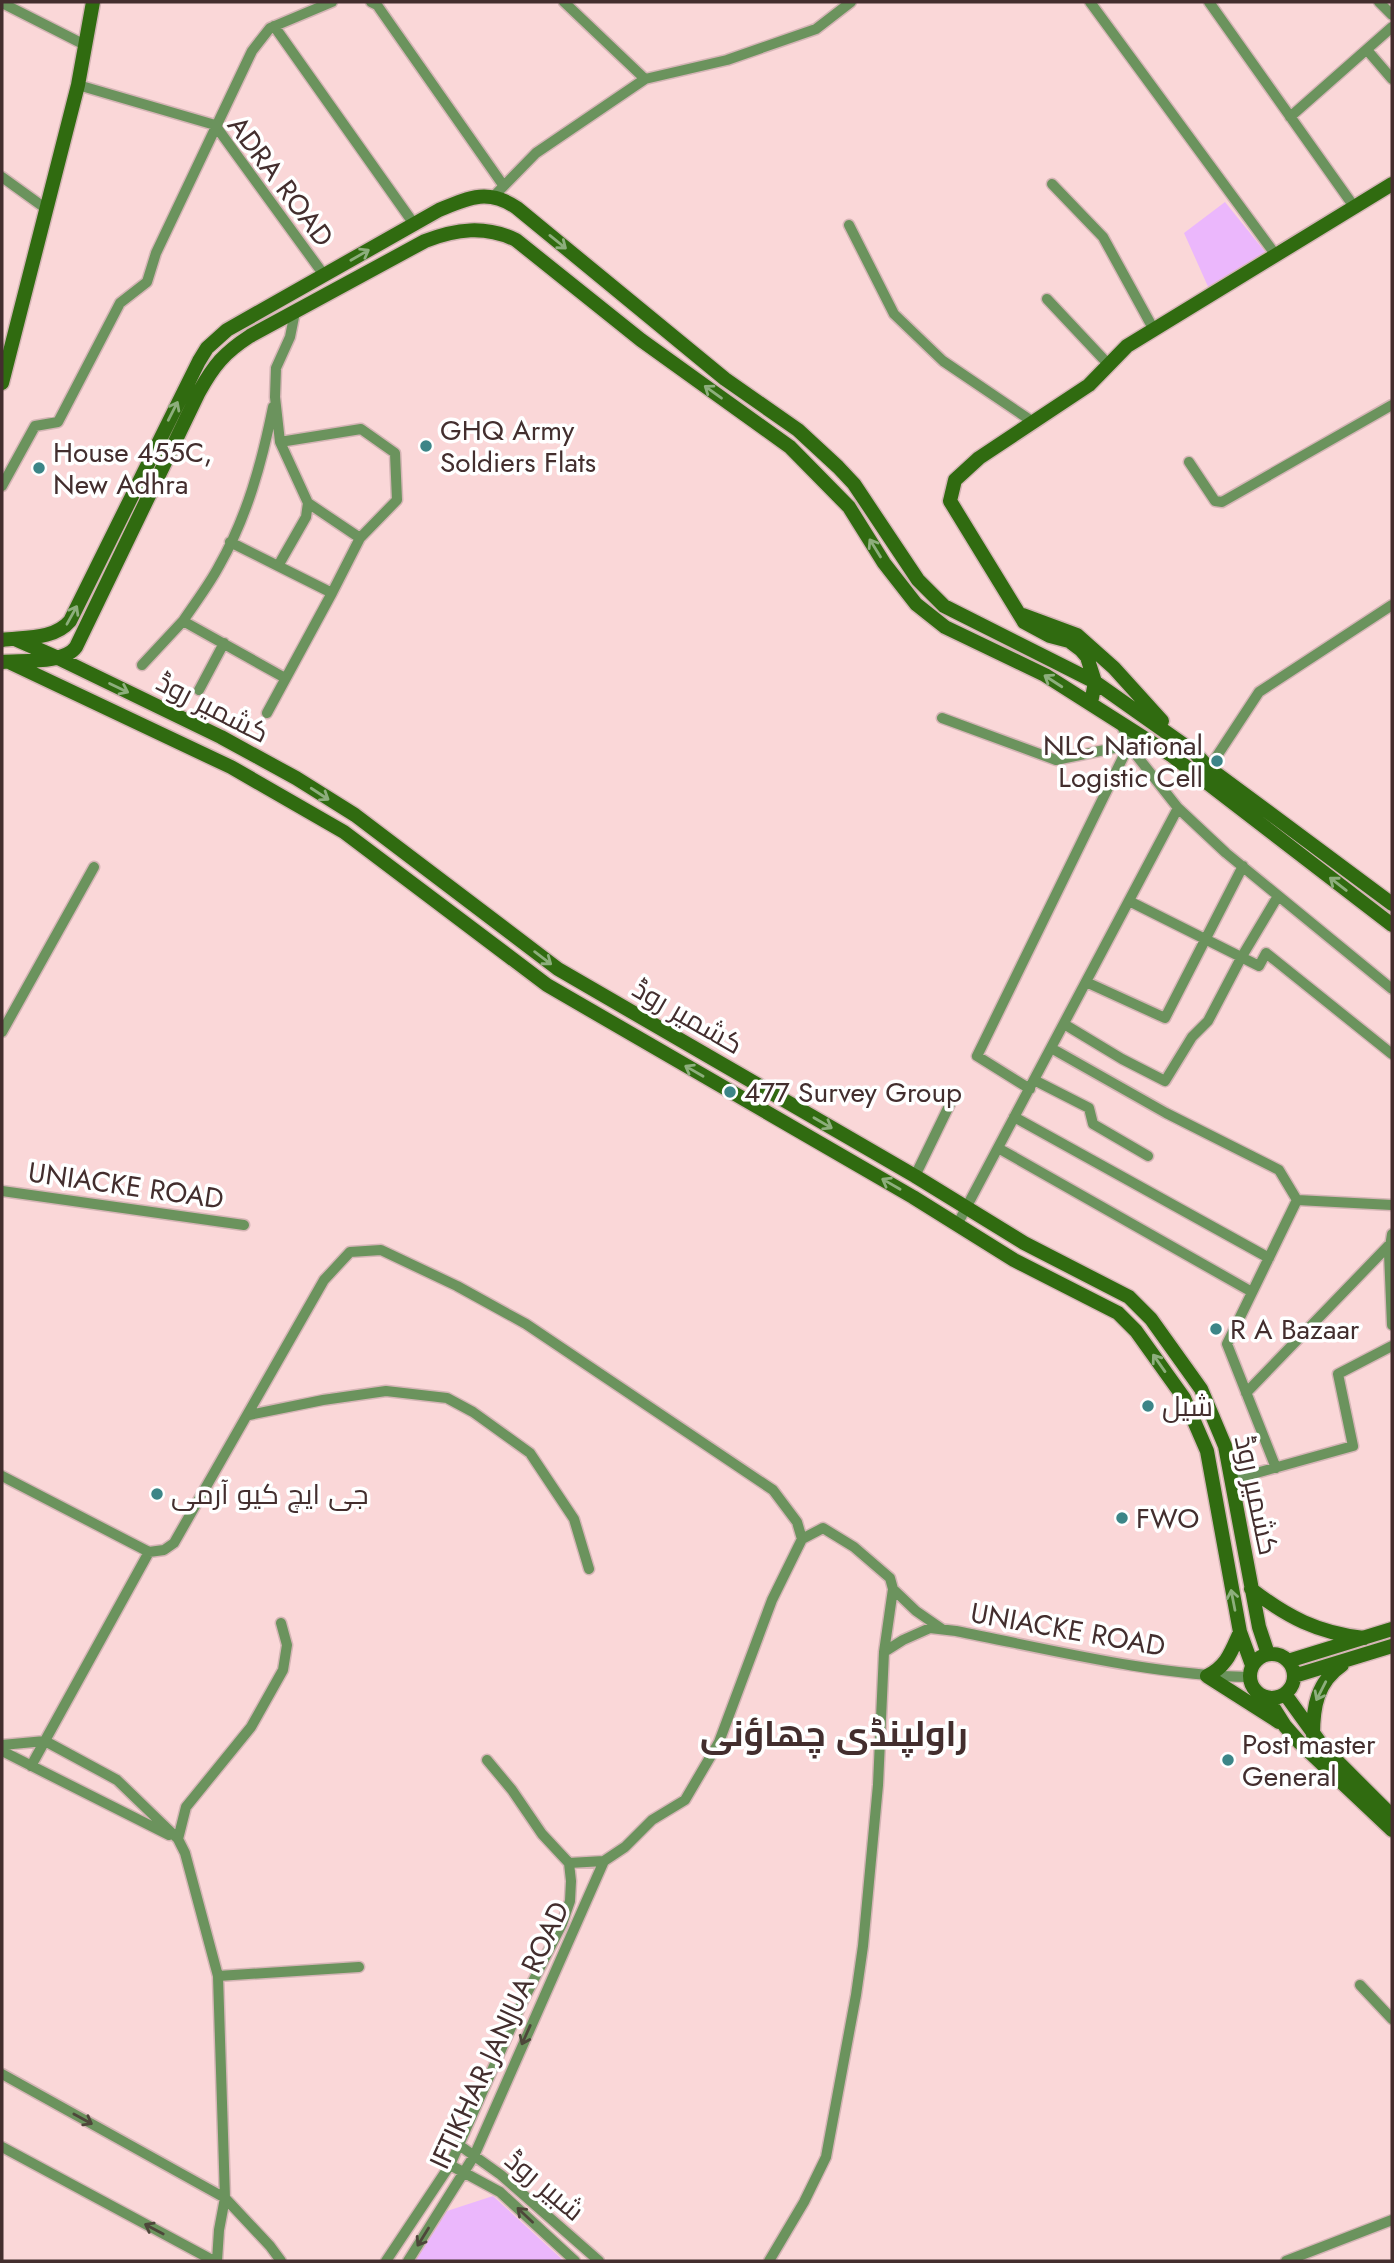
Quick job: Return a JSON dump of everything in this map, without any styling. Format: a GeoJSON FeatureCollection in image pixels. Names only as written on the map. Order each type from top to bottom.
{"type":"FeatureCollection","features":[{"type":"Feature","properties":{"kind":"street"},"geometry":{"type":"LineString","coordinates":[[2,383],[78,85],[93,2]]}},
{"type":"Feature","properties":{"kind":"street"},"geometry":{"type":"LineString","coordinates":[[2,486],[35,426],[58,422],[120,303],[148,282],[156,253],[252,51],[270,28],[332,2]]}},
{"type":"Feature","properties":{"kind":"street"},"geometry":{"type":"LineString","coordinates":[[371,2],[377,5],[503,185]]}},
{"type":"Feature","properties":{"kind":"street"},"geometry":{"type":"LineString","coordinates":[[564,2],[645,79]]}},
{"type":"Feature","properties":{"kind":"street"},"geometry":{"type":"LineString","coordinates":[[493,197],[536,153],[645,79],[727,60],[816,29],[851,2]]}},
{"type":"Feature","properties":{"kind":"street"},"geometry":{"type":"LineString","coordinates":[[1090,2],[1275,254]]}},
{"type":"Feature","properties":{"kind":"street"},"geometry":{"type":"LineString","coordinates":[[1209,2],[1355,208]]}},
{"type":"Feature","properties":{"kind":"street"},"geometry":{"type":"LineString","coordinates":[[1379,2],[1392,15]]}},
{"type":"Feature","properties":{"kind":"street"},"geometry":{"type":"LineString","coordinates":[[2,3],[85,45]]}},
{"type":"Feature","properties":{"kind":"street"},"geometry":{"type":"LineString","coordinates":[[274,26],[414,224]]}},
{"type":"Feature","properties":{"kind":"street"},"geometry":{"type":"LineString","coordinates":[[1290,117],[1392,27]]}},
{"type":"Feature","properties":{"kind":"street"},"geometry":{"type":"LineString","coordinates":[[1367,50],[1392,79]]}},
{"type":"Feature","properties":{"kind":"street","name":"ADRA ROAD"},"geometry":{"type":"LineString","coordinates":[[78,85],[215,125],[324,275]]}},
{"type":"Feature","properties":{"kind":"street"},"geometry":{"type":"LineString","coordinates":[[2,177],[45,208]]}},
{"type":"Feature","properties":{"kind":"street"},"geometry":{"type":"LineString","coordinates":[[1052,184],[1103,237],[1154,330]]}},
{"type":"Feature","properties":{"kind":"street"},"geometry":{"type":"LineString","coordinates":[[1091,703],[1095,682],[1087,657],[1069,642],[1037,631],[1024,622],[950,501],[955,480],[979,458],[1089,385],[1127,346],[1392,184]]}},
{"type":"Feature","properties":{"kind":"street"},"geometry":{"type":"LineString","coordinates":[[5,637],[50,634],[65,627],[70,621],[207,348],[227,330],[414,224],[467,199],[493,197],[506,200],[517,208],[725,379],[798,430],[854,484],[918,580],[944,606],[1095,682],[1194,752]]}},
{"type":"Feature","properties":{"kind":"street"},"geometry":{"type":"LineString","coordinates":[[849,225],[894,314],[943,361],[1033,422]]}},
{"type":"Feature","properties":{"kind":"street"},"geometry":{"type":"LineString","coordinates":[[4,660],[58,658],[68,656],[76,647],[199,392],[213,367],[227,351],[425,241],[444,233],[494,231],[516,240],[641,340],[790,447],[849,507],[884,563],[916,604],[945,627],[1045,675],[1171,755],[1392,925]]}},
{"type":"Feature","properties":{"kind":"street"},"geometry":{"type":"LineString","coordinates":[[1047,299],[1109,365]]}},
{"type":"Feature","properties":{"kind":"street"},"geometry":{"type":"LineString","coordinates":[[278,566],[306,517],[307,503],[280,442],[275,397],[275,368],[290,337],[295,312]]}},
{"type":"Feature","properties":{"kind":"street"},"geometry":{"type":"LineString","coordinates":[[142,665],[183,621],[219,566],[244,511],[262,459],[275,397]]}},
{"type":"Feature","properties":{"kind":"street"},"geometry":{"type":"LineString","coordinates":[[1189,462],[1215,501],[1222,502],[1392,404]]}},
{"type":"Feature","properties":{"kind":"street"},"geometry":{"type":"LineString","coordinates":[[267,713],[360,538],[397,500],[395,453],[361,429],[280,442]]}},
{"type":"Feature","properties":{"kind":"street"},"geometry":{"type":"LineString","coordinates":[[307,503],[360,538]]}},
{"type":"Feature","properties":{"kind":"street"},"geometry":{"type":"LineString","coordinates":[[230,542],[332,593]]}},
{"type":"Feature","properties":{"kind":"street"},"geometry":{"type":"LineString","coordinates":[[1209,768],[1259,692],[1392,606]]}},
{"type":"Feature","properties":{"kind":"street"},"geometry":{"type":"LineString","coordinates":[[1018,613],[1077,635],[1114,668],[1140,699],[1209,768],[1392,904]]}},
{"type":"Feature","properties":{"kind":"street"},"geometry":{"type":"LineString","coordinates":[[183,621],[285,678]]}},
{"type":"Feature","properties":{"kind":"street","name":"کشمیر روڈ"},"geometry":{"type":"LineString","coordinates":[[5,637],[58,658],[222,737],[296,778],[355,816],[558,969],[919,1178],[1024,1243],[1129,1297],[1151,1318],[1201,1389],[1225,1446],[1251,1589],[1268,1654]]}},
{"type":"Feature","properties":{"kind":"street"},"geometry":{"type":"LineString","coordinates":[[200,690],[224,643]]}},
{"type":"Feature","properties":{"kind":"street","name":"کشمیر روڈ"},"geometry":{"type":"LineString","coordinates":[[4,660],[231,767],[344,832],[547,985],[913,1197],[1014,1260],[1118,1313],[1136,1331],[1184,1398],[1207,1451],[1240,1632],[1251,1671]]}},
{"type":"Feature","properties":{"kind":"street"},"geometry":{"type":"LineString","coordinates":[[942,718],[1056,760],[1129,745]]}},
{"type":"Feature","properties":{"kind":"street"},"geometry":{"type":"LineString","coordinates":[[1120,722],[1129,745],[1178,808],[1278,896],[1392,989]]}},
{"type":"Feature","properties":{"kind":"street"},"geometry":{"type":"LineString","coordinates":[[1129,745],[977,1056],[1088,1108],[1093,1124],[1148,1156]]}},
{"type":"Feature","properties":{"kind":"street"},"geometry":{"type":"LineString","coordinates":[[284,797],[296,778]]}},
{"type":"Feature","properties":{"kind":"street"},"geometry":{"type":"LineString","coordinates":[[957,1224],[1178,808]]}},
{"type":"Feature","properties":{"kind":"street"},"geometry":{"type":"LineString","coordinates":[[390,866],[402,851]]}},
{"type":"Feature","properties":{"kind":"street"},"geometry":{"type":"LineString","coordinates":[[1086,982],[1165,1018],[1243,866]]}},
{"type":"Feature","properties":{"kind":"street"},"geometry":{"type":"LineString","coordinates":[[2,1032],[94,867]]}},
{"type":"Feature","properties":{"kind":"street"},"geometry":{"type":"LineString","coordinates":[[1064,1024],[1122,1059],[1166,1081],[1192,1037],[1208,1021],[1241,957],[1278,896]]}},
{"type":"Feature","properties":{"kind":"street"},"geometry":{"type":"LineString","coordinates":[[1129,901],[1259,966],[1266,953],[1392,1054]]}},
{"type":"Feature","properties":{"kind":"street"},"geometry":{"type":"LineString","coordinates":[[501,950],[513,935]]}},
{"type":"Feature","properties":{"kind":"street"},"geometry":{"type":"LineString","coordinates":[[1051,1048],[1166,1113],[1279,1170],[1297,1200]]}},
{"type":"Feature","properties":{"kind":"street"},"geometry":{"type":"LineString","coordinates":[[752,1104],[762,1087]]}},
{"type":"Feature","properties":{"kind":"street"},"geometry":{"type":"LineString","coordinates":[[913,1197],[950,1104]]}},
{"type":"Feature","properties":{"kind":"street"},"geometry":{"type":"LineString","coordinates":[[788,1125],[798,1108]]}},
{"type":"Feature","properties":{"kind":"street"},"geometry":{"type":"LineString","coordinates":[[1014,1117],[1269,1258]]}},
{"type":"Feature","properties":{"kind":"street"},"geometry":{"type":"LineString","coordinates":[[998,1148],[1252,1292]]}},
{"type":"Feature","properties":{"kind":"street","name":"UNIACKE ROAD"},"geometry":{"type":"LineString","coordinates":[[2,1191],[244,1225]]}},
{"type":"Feature","properties":{"kind":"street"},"geometry":{"type":"LineString","coordinates":[[1297,1200],[1392,1205]]}},
{"type":"Feature","properties":{"kind":"street"},"geometry":{"type":"LineString","coordinates":[[1276,1468],[1227,1344],[1297,1200]]}},
{"type":"Feature","properties":{"kind":"street"},"geometry":{"type":"LineString","coordinates":[[1246,1393],[1391,1239]]}},
{"type":"Feature","properties":{"kind":"street"},"geometry":{"type":"LineString","coordinates":[[1391,1239],[1389,1253],[1392,1325]]}},
{"type":"Feature","properties":{"kind":"street"},"geometry":{"type":"LineString","coordinates":[[2,1476],[149,1552],[164,1550],[174,1543],[324,1280],[350,1252],[381,1250],[457,1286],[526,1324],[773,1490],[797,1521],[802,1539]]}},
{"type":"Feature","properties":{"kind":"street"},"geometry":{"type":"LineString","coordinates":[[1231,1480],[1353,1446],[1338,1374],[1392,1346]]}},
{"type":"Feature","properties":{"kind":"street"},"geometry":{"type":"LineString","coordinates":[[249,1415],[386,1391],[447,1398],[474,1412],[530,1453],[574,1519],[589,1569]]}},
{"type":"Feature","properties":{"kind":"street"},"geometry":{"type":"LineString","coordinates":[[487,1760],[512,1790],[542,1834],[569,1863],[604,1861],[625,1847],[652,1820],[685,1800],[719,1742],[772,1600],[802,1539],[823,1528],[853,1547],[890,1578],[893,1589],[884,1652],[878,1785],[856,1995],[826,2157],[804,2202],[769,2261]]}},
{"type":"Feature","properties":{"kind":"street"},"geometry":{"type":"LineString","coordinates":[[32,1766],[149,1552]]}},
{"type":"Feature","properties":{"kind":"street"},"geometry":{"type":"LineString","coordinates":[[893,1589],[916,1611],[943,1630]]}},
{"type":"Feature","properties":{"kind":"street"},"geometry":{"type":"LineString","coordinates":[[1251,1589],[1273,1606],[1322,1631],[1364,1638]]}},
{"type":"Feature","properties":{"kind":"street"},"geometry":{"type":"LineString","coordinates":[[178,1839],[186,1807],[251,1727],[284,1670],[287,1645],[281,1623]]}},
{"type":"Feature","properties":{"kind":"street","name":"UNIACKE ROAD"},"geometry":{"type":"LineString","coordinates":[[884,1652],[930,1628],[1160,1670],[1207,1676],[1251,1671]]}},
{"type":"Feature","properties":{"kind":"street"},"geometry":{"type":"LineString","coordinates":[[1289,1661],[1392,1629]]}},
{"type":"Feature","properties":{"kind":"street"},"geometry":{"type":"LineString","coordinates":[[1207,1676],[1219,1670],[1230,1656],[1240,1632]]}},
{"type":"Feature","properties":{"kind":"street"},"geometry":{"type":"LineString","coordinates":[[1294,1676],[1392,1646]]}},
{"type":"Feature","properties":{"kind":"street"},"geometry":{"type":"LineString","coordinates":[[1268,1699],[1280,1698],[1285,1694],[1292,1686],[1294,1676],[1289,1661],[1281,1656],[1268,1654],[1259,1658],[1251,1671],[1254,1691],[1268,1699],[1285,1726]]}},
{"type":"Feature","properties":{"kind":"street"},"geometry":{"type":"LineString","coordinates":[[1313,1735],[1313,1709],[1320,1692],[1332,1672],[1352,1659]]}},
{"type":"Feature","properties":{"kind":"street"},"geometry":{"type":"LineString","coordinates":[[1207,1676],[1285,1726],[1392,1830]]}},
{"type":"Feature","properties":{"kind":"street"},"geometry":{"type":"LineString","coordinates":[[1285,1694],[1313,1735],[1392,1816]]}},
{"type":"Feature","properties":{"kind":"street"},"geometry":{"type":"LineString","coordinates":[[2,1745],[45,1741],[117,1780],[178,1839],[189,1866],[218,1976],[225,2198],[216,2261],[2,2147]]}},
{"type":"Feature","properties":{"kind":"street"},"geometry":{"type":"LineString","coordinates":[[2,1751],[178,1839]]}},
{"type":"Feature","properties":{"kind":"street","name":"IFTIKHAR JANJUA ROAD"},"geometry":{"type":"LineString","coordinates":[[408,2261],[474,2156],[604,1861]]}},
{"type":"Feature","properties":{"kind":"street","name":"IFTIKHAR JANJUA ROAD"},"geometry":{"type":"LineString","coordinates":[[386,2261],[450,2165],[521,2005],[562,1924],[570,1901],[569,1863]]}},
{"type":"Feature","properties":{"kind":"street"},"geometry":{"type":"LineString","coordinates":[[218,1976],[359,1967]]}},
{"type":"Feature","properties":{"kind":"street"},"geometry":{"type":"LineString","coordinates":[[1360,1985],[1392,2019]]}},
{"type":"Feature","properties":{"kind":"street"},"geometry":{"type":"LineString","coordinates":[[2,2074],[225,2198],[281,2261]]}},
{"type":"Feature","properties":{"kind":"street","name":"شبیر روڈ"},"geometry":{"type":"LineString","coordinates":[[459,2145],[502,2175],[599,2261]]}},
{"type":"Feature","properties":{"kind":"street","name":"شبیر روڈ"},"geometry":{"type":"LineString","coordinates":[[450,2165],[500,2192],[575,2261]]}},
{"type":"Feature","properties":{"kind":"street"},"geometry":{"type":"LineString","coordinates":[[1286,2261],[1392,2220]]}},
{"type":"Feature","properties":{"kind":"shaded area"},"geometry":{"type":"Polygon","coordinates":[[[1225,202],[1267,254],[1210,291],[1184,233],[1225,202]]]}},
{"type":"Feature","properties":{"kind":"shaded area"},"geometry":{"type":"Polygon","coordinates":[[[493,2196],[564,2261],[415,2261],[447,2211],[493,2196]]]}},
{"type":"Feature","properties":{"kind":"place","name":"GHQ Army Soldiers Flats"},"geometry":{"type":"Point","coordinates":[426,446]}},
{"type":"Feature","properties":{"kind":"place","name":"House 455C, New Adhra"},"geometry":{"type":"Point","coordinates":[39,468]}},
{"type":"Feature","properties":{"kind":"place","name":"NLC National Logistic Cell"},"geometry":{"type":"Point","coordinates":[1217,761]}},
{"type":"Feature","properties":{"kind":"place","name":"477 Survey Group"},"geometry":{"type":"Point","coordinates":[730,1092]}},
{"type":"Feature","properties":{"kind":"place","name":"R A Bazaar"},"geometry":{"type":"Point","coordinates":[1216,1329]}},
{"type":"Feature","properties":{"kind":"place","name":"شیل"},"geometry":{"type":"Point","coordinates":[1148,1406]}},
{"type":"Feature","properties":{"kind":"place","name":"جی ایچ کیو آرمی"},"geometry":{"type":"Point","coordinates":[157,1494]}},
{"type":"Feature","properties":{"kind":"place","name":"FWO"},"geometry":{"type":"Point","coordinates":[1122,1518]}},
{"type":"Feature","properties":{"kind":"place","name":"Post master General"},"geometry":{"type":"Point","coordinates":[1228,1760]}},
{"type":"Feature","properties":{"kind":"district","name":"راولپنڈی چھاؤنی"},"geometry":{"type":"Point","coordinates":[834,1734]}}]}
